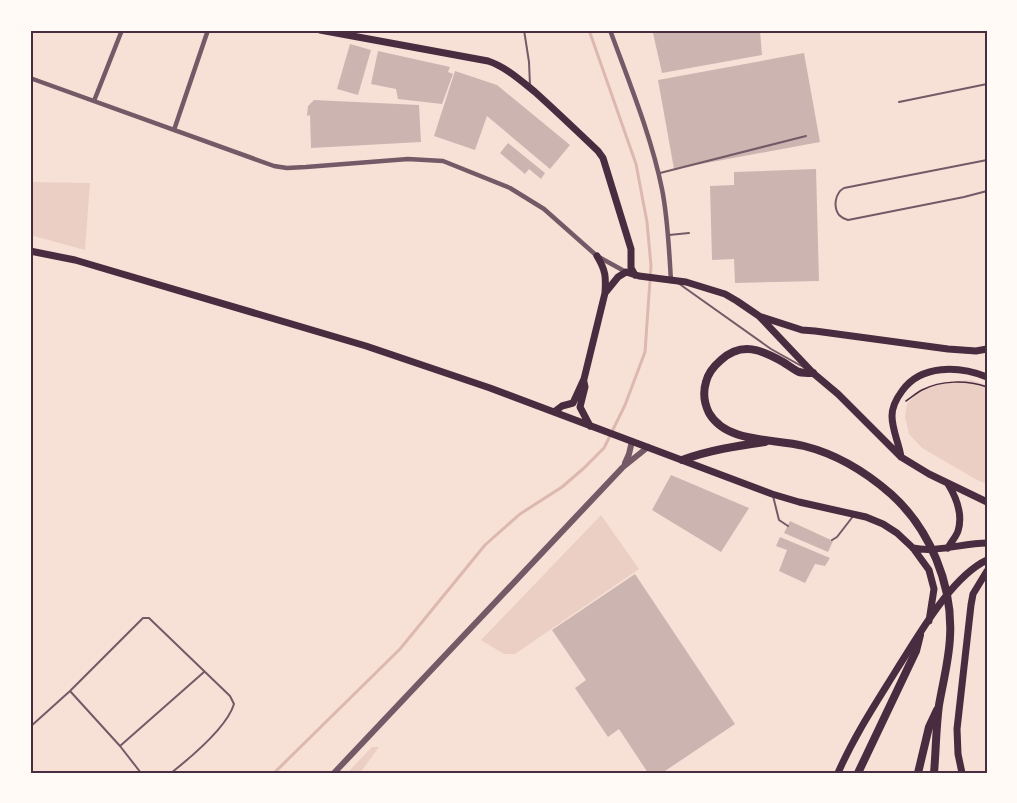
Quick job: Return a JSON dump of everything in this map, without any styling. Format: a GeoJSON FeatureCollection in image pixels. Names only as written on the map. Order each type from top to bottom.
{"type":"FeatureCollection","features":[{"type":"Feature","properties":{"kind":"highway"},"geometry":{"type":"LineString","coordinates":[[813,373],[799,372],[770,354],[756,349],[743,349],[727,354],[714,366],[706,379],[704,391],[706,406],[714,421],[727,430],[771,442],[803,445],[860,470],[893,495],[918,525],[936,557],[946,589],[950,637],[939,707],[934,773]]}},
{"type":"Feature","properties":{"kind":"highway"},"geometry":{"type":"LineString","coordinates":[[682,460],[728,447],[771,442]]}},
{"type":"Feature","properties":{"kind":"highway"},"geometry":{"type":"LineString","coordinates":[[858,773],[916,651],[920,635]]}},
{"type":"Feature","properties":{"kind":"highway"},"geometry":{"type":"LineString","coordinates":[[918,773],[929,727],[939,707]]}},
{"type":"Feature","properties":{"kind":"main road"},"geometry":{"type":"LineString","coordinates":[[320,30],[488,61],[509,71],[557,111],[603,158],[631,249],[631,267],[637,275]]}},
{"type":"Feature","properties":{"kind":"main road"},"geometry":{"type":"LineString","coordinates":[[30,251],[75,260],[366,346],[490,388],[772,494],[855,514],[883,524],[913,548],[929,570],[934,596],[929,621]]}},
{"type":"Feature","properties":{"kind":"main road"},"geometry":{"type":"LineString","coordinates":[[554,412],[562,406],[573,403],[584,379],[605,293],[606,277],[597,256]]}},
{"type":"Feature","properties":{"kind":"main road"},"geometry":{"type":"LineString","coordinates":[[605,293],[618,277],[626,272],[686,282],[724,294],[759,316],[802,330],[948,349],[976,351],[987,349]]}},
{"type":"Feature","properties":{"kind":"main road"},"geometry":{"type":"LineString","coordinates":[[759,316],[813,373],[838,394],[901,457],[987,502]]}},
{"type":"Feature","properties":{"kind":"main road"},"geometry":{"type":"LineString","coordinates":[[901,457],[894,430],[892,407],[906,385],[916,377],[931,371],[948,369],[987,377]]}},
{"type":"Feature","properties":{"kind":"main road"},"geometry":{"type":"LineString","coordinates":[[584,379],[585,387],[580,407],[593,427]]}},
{"type":"Feature","properties":{"kind":"main road"},"geometry":{"type":"LineString","coordinates":[[947,483],[957,503],[960,524],[948,548]]}},
{"type":"Feature","properties":{"kind":"main road"},"geometry":{"type":"LineString","coordinates":[[913,548],[927,550],[987,543]]}},
{"type":"Feature","properties":{"kind":"main road"},"geometry":{"type":"LineString","coordinates":[[838,773],[860,728],[929,621],[956,584],[981,562],[987,560]]}},
{"type":"Feature","properties":{"kind":"main road"},"geometry":{"type":"LineString","coordinates":[[962,773],[957,729],[971,605],[973,594],[987,572]]}},
{"type":"Feature","properties":{"kind":"street"},"geometry":{"type":"LineString","coordinates":[[94,101],[122,30]]}},
{"type":"Feature","properties":{"kind":"street"},"geometry":{"type":"LineString","coordinates":[[174,130],[208,30]]}},
{"type":"Feature","properties":{"kind":"street"},"geometry":{"type":"LineString","coordinates":[[610,30],[650,142],[662,188],[674,281]]}},
{"type":"Feature","properties":{"kind":"street"},"geometry":{"type":"LineString","coordinates":[[30,78],[274,166],[287,168],[408,159],[443,161],[510,189],[544,209],[597,256],[626,272]]}},
{"type":"Feature","properties":{"kind":"street"},"geometry":{"type":"LineString","coordinates":[[623,466],[632,441]]}},
{"type":"Feature","properties":{"kind":"street"},"geometry":{"type":"LineString","coordinates":[[334,773],[623,466],[648,447]]}},
{"type":"Feature","properties":{"kind":"lane"},"geometry":{"type":"LineString","coordinates":[[524,30],[530,89]]}},
{"type":"Feature","properties":{"kind":"lane"},"geometry":{"type":"LineString","coordinates":[[899,102],[987,84]]}},
{"type":"Feature","properties":{"kind":"lane"},"geometry":{"type":"LineString","coordinates":[[658,174],[806,136]]}},
{"type":"Feature","properties":{"kind":"lane"},"geometry":{"type":"LineString","coordinates":[[987,160],[844,188],[838,191],[836,197],[840,217],[848,220],[987,191]]}},
{"type":"Feature","properties":{"kind":"lane"},"geometry":{"type":"LineString","coordinates":[[669,235],[689,233]]}},
{"type":"Feature","properties":{"kind":"lane"},"geometry":{"type":"LineString","coordinates":[[674,281],[771,349],[813,373]]}},
{"type":"Feature","properties":{"kind":"lane"},"geometry":{"type":"LineString","coordinates":[[772,494],[779,520],[788,526]]}},
{"type":"Feature","properties":{"kind":"lane"},"geometry":{"type":"LineString","coordinates":[[832,540],[855,514]]}},
{"type":"Feature","properties":{"kind":"lane"},"geometry":{"type":"LineString","coordinates":[[30,727],[146,617],[232,699],[234,704],[224,724],[171,773]]}},
{"type":"Feature","properties":{"kind":"lane"},"geometry":{"type":"LineString","coordinates":[[120,746],[204,672]]}},
{"type":"Feature","properties":{"kind":"lane"},"geometry":{"type":"LineString","coordinates":[[70,691],[141,773]]}},
{"type":"Feature","properties":{"kind":"path"},"geometry":{"type":"LineString","coordinates":[[904,403],[922,390],[941,384],[965,382],[987,387]]}},
{"type":"Feature","properties":{"kind":"shaded area"},"geometry":{"type":"Polygon","coordinates":[[[30,182],[90,183],[85,250],[30,235],[30,182]]]}},
{"type":"Feature","properties":{"kind":"shaded area"},"geometry":{"type":"Polygon","coordinates":[[[971,380],[987,385],[987,484],[922,448],[909,434],[905,417],[907,404],[921,389],[944,382],[971,380]]]}},
{"type":"Feature","properties":{"kind":"shaded area"},"geometry":{"type":"Polygon","coordinates":[[[601,515],[639,569],[515,654],[504,654],[481,640],[601,515]]]}},
{"type":"Feature","properties":{"kind":"shaded area"},"geometry":{"type":"Polygon","coordinates":[[[372,747],[379,747],[360,773],[347,773],[372,747]]]}},
{"type":"Feature","properties":{"kind":"building"},"geometry":{"type":"Polygon","coordinates":[[[667,30],[760,30],[762,55],[662,73],[653,33],[667,30]]]}},
{"type":"Feature","properties":{"kind":"building"},"geometry":{"type":"Polygon","coordinates":[[[350,44],[371,50],[358,95],[337,89],[350,44]]]}},
{"type":"Feature","properties":{"kind":"building"},"geometry":{"type":"Polygon","coordinates":[[[378,51],[450,67],[448,72],[453,74],[442,104],[398,99],[396,89],[371,84],[378,51]]]}},
{"type":"Feature","properties":{"kind":"building"},"geometry":{"type":"Polygon","coordinates":[[[804,53],[820,142],[674,169],[658,80],[804,53]]]}},
{"type":"Feature","properties":{"kind":"building"},"geometry":{"type":"Polygon","coordinates":[[[455,71],[497,85],[570,145],[550,169],[487,116],[475,150],[434,136],[455,71]]]}},
{"type":"Feature","properties":{"kind":"building"},"geometry":{"type":"Polygon","coordinates":[[[314,100],[419,105],[421,142],[311,148],[310,115],[307,116],[308,106],[314,100]]]}},
{"type":"Feature","properties":{"kind":"building"},"geometry":{"type":"Polygon","coordinates":[[[508,143],[545,173],[541,179],[529,169],[525,174],[500,153],[508,143]]]}},
{"type":"Feature","properties":{"kind":"building"},"geometry":{"type":"Polygon","coordinates":[[[816,169],[819,281],[735,283],[734,259],[712,260],[710,186],[734,185],[734,172],[816,169]]]}},
{"type":"Feature","properties":{"kind":"building"},"geometry":{"type":"Polygon","coordinates":[[[671,475],[749,508],[721,552],[652,510],[671,475]]]}},
{"type":"Feature","properties":{"kind":"building"},"geometry":{"type":"Polygon","coordinates":[[[790,521],[833,541],[828,552],[784,533],[790,521]]]}},
{"type":"Feature","properties":{"kind":"building"},"geometry":{"type":"Polygon","coordinates":[[[780,537],[830,558],[825,566],[815,564],[805,583],[779,571],[787,550],[776,546],[780,537]]]}},
{"type":"Feature","properties":{"kind":"building"},"geometry":{"type":"Polygon","coordinates":[[[635,574],[735,724],[662,773],[648,773],[619,729],[608,737],[575,688],[586,680],[552,630],[635,574]]]}},
{"type":"Feature","properties":{"kind":"waterway"},"geometry":{"type":"LineString","coordinates":[[274,773],[400,649],[485,545],[520,514],[562,487],[604,448],[625,405],[645,352],[651,266],[647,222],[636,164],[589,30]]}}]}
